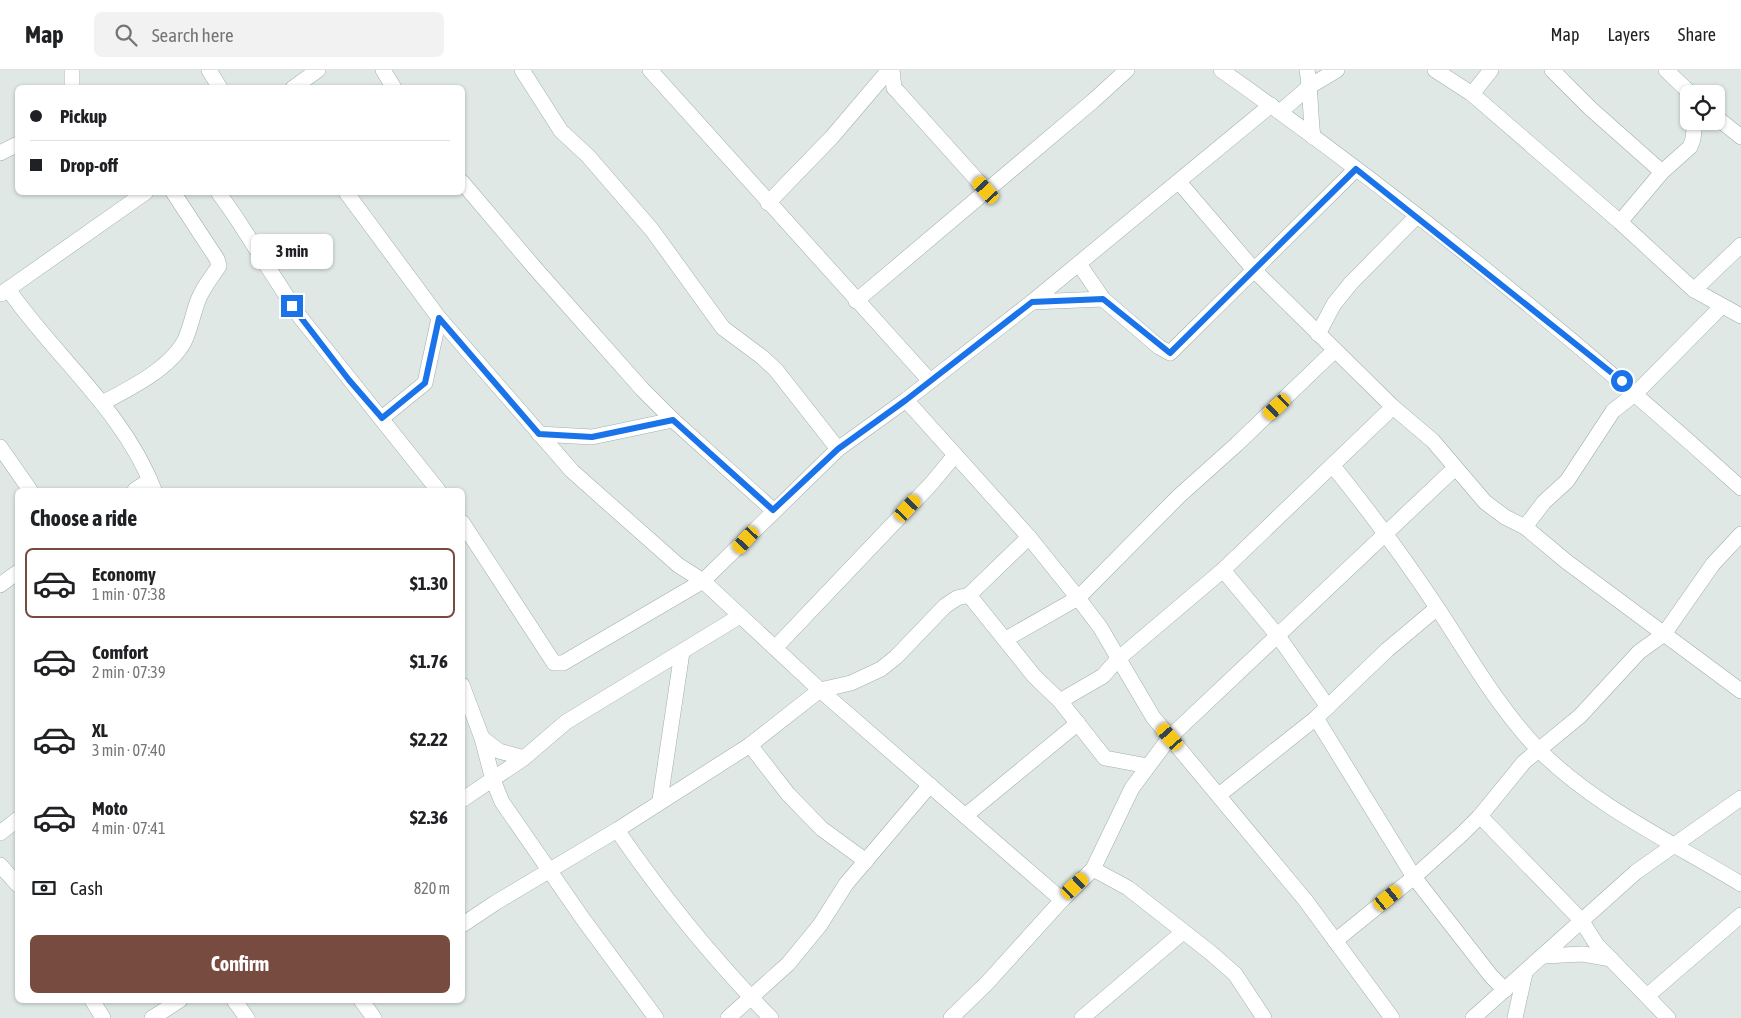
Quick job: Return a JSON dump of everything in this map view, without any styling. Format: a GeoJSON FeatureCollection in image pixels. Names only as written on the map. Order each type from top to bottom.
{"type":"FeatureCollection","features":[{"type":"Feature","properties":{"kind":"street"},"geometry":{"type":"LineString","coordinates":[[72,70],[72,85]]}},
{"type":"Feature","properties":{"kind":"street"},"geometry":{"type":"LineString","coordinates":[[208,70],[218,85]]}},
{"type":"Feature","properties":{"kind":"street"},"geometry":{"type":"LineString","coordinates":[[299,85],[318,70]]}},
{"type":"Feature","properties":{"kind":"street"},"geometry":{"type":"LineString","coordinates":[[383,70],[392,85]]}},
{"type":"Feature","properties":{"kind":"street"},"geometry":{"type":"LineString","coordinates":[[522,70],[561,130],[588,156],[652,230],[723,328],[762,356],[776,370],[838,449]]}},
{"type":"Feature","properties":{"kind":"street"},"geometry":{"type":"LineString","coordinates":[[650,70],[930,381]]}},
{"type":"Feature","properties":{"kind":"street"},"geometry":{"type":"LineString","coordinates":[[768,202],[832,137],[890,70]]}},
{"type":"Feature","properties":{"kind":"street"},"geometry":{"type":"LineString","coordinates":[[890,70],[894,88],[986,190]]}},
{"type":"Feature","properties":{"kind":"street"},"geometry":{"type":"LineString","coordinates":[[856,301],[1099,97],[1127,70]]}},
{"type":"Feature","properties":{"kind":"street"},"geometry":{"type":"LineString","coordinates":[[1221,70],[1314,137],[1417,216],[1636,393],[1741,488]]}},
{"type":"Feature","properties":{"kind":"street"},"geometry":{"type":"LineString","coordinates":[[1307,70],[1310,86],[1309,109],[1314,137]]}},
{"type":"Feature","properties":{"kind":"street"},"geometry":{"type":"LineString","coordinates":[[465,527],[554,663],[563,663],[703,581],[736,552],[773,510],[838,449],[906,400],[1032,302],[1179,182],[1276,109],[1337,70]]}},
{"type":"Feature","properties":{"kind":"street"},"geometry":{"type":"LineString","coordinates":[[1435,70],[1472,94],[1620,222],[1694,290],[1741,316]]}},
{"type":"Feature","properties":{"kind":"street"},"geometry":{"type":"LineString","coordinates":[[1472,94],[1491,70]]}},
{"type":"Feature","properties":{"kind":"street"},"geometry":{"type":"LineString","coordinates":[[1552,70],[1591,109],[1662,172]]}},
{"type":"Feature","properties":{"kind":"street"},"geometry":{"type":"LineString","coordinates":[[1666,70],[1682,85]]}},
{"type":"Feature","properties":{"kind":"street"},"geometry":{"type":"LineString","coordinates":[[1725,124],[1741,137]]}},
{"type":"Feature","properties":{"kind":"street"},"geometry":{"type":"LineString","coordinates":[[1620,222],[1662,172],[1690,147],[1694,130]]}},
{"type":"Feature","properties":{"kind":"street"},"geometry":{"type":"LineString","coordinates":[[0,153],[15,146]]}},
{"type":"Feature","properties":{"kind":"street"},"geometry":{"type":"LineString","coordinates":[[1079,264],[1103,299],[1170,353],[1356,169]]}},
{"type":"Feature","properties":{"kind":"street"},"geometry":{"type":"LineString","coordinates":[[1179,182],[1255,271],[1393,407],[1433,441],[1454,469],[1485,502],[1505,517],[1525,527],[1567,562],[1741,691]]}},
{"type":"Feature","properties":{"kind":"street"},"geometry":{"type":"LineString","coordinates":[[465,186],[642,389],[673,420],[773,510]]}},
{"type":"Feature","properties":{"kind":"street"},"geometry":{"type":"LineString","coordinates":[[142,195],[4,292],[29,317],[102,403],[138,456],[152,485]]}},
{"type":"Feature","properties":{"kind":"street"},"geometry":{"type":"LineString","coordinates":[[102,403],[150,376],[180,348],[191,326],[198,300],[219,266],[217,259],[175,195]]}},
{"type":"Feature","properties":{"kind":"street"},"geometry":{"type":"LineString","coordinates":[[220,195],[300,317],[436,488]]}},
{"type":"Feature","properties":{"kind":"street"},"geometry":{"type":"LineString","coordinates":[[348,195],[439,318],[539,434],[599,496],[678,565],[703,581],[820,690],[1062,900]]}},
{"type":"Feature","properties":{"kind":"street"},"geometry":{"type":"LineString","coordinates":[[1318,334],[1334,304],[1351,283],[1417,216]]}},
{"type":"Feature","properties":{"kind":"street"},"geometry":{"type":"LineString","coordinates":[[1694,290],[1741,245]]}},
{"type":"Feature","properties":{"kind":"street"},"geometry":{"type":"LineString","coordinates":[[1032,302],[1103,299]]}},
{"type":"Feature","properties":{"kind":"street"},"geometry":{"type":"LineString","coordinates":[[1525,527],[1544,502],[1566,481],[1613,411],[1636,393],[1722,306]]}},
{"type":"Feature","properties":{"kind":"street"},"geometry":{"type":"LineString","coordinates":[[382,418],[425,383],[439,318]]}},
{"type":"Feature","properties":{"kind":"street"},"geometry":{"type":"LineString","coordinates":[[1006,639],[1078,598],[1179,496],[1237,444],[1335,350]]}},
{"type":"Feature","properties":{"kind":"street"},"geometry":{"type":"LineString","coordinates":[[906,400],[1029,537],[1078,598],[1100,627],[1153,717],[1306,901],[1392,1018]]}},
{"type":"Feature","properties":{"kind":"street"},"geometry":{"type":"LineString","coordinates":[[1060,701],[1103,676],[1118,659],[1223,570],[1251,541],[1333,466],[1393,407]]}},
{"type":"Feature","properties":{"kind":"street"},"geometry":{"type":"LineString","coordinates":[[539,434],[592,437],[673,420]]}},
{"type":"Feature","properties":{"kind":"street"},"geometry":{"type":"LineString","coordinates":[[0,448],[29,488]]}},
{"type":"Feature","properties":{"kind":"street"},"geometry":{"type":"LineString","coordinates":[[775,648],[931,484],[955,455]]}},
{"type":"Feature","properties":{"kind":"street"},"geometry":{"type":"LineString","coordinates":[[1333,466],[1385,532],[1438,608],[1478,672],[1518,727],[1538,749],[1634,823],[1676,844],[1741,884]]}},
{"type":"Feature","properties":{"kind":"street"},"geometry":{"type":"LineString","coordinates":[[951,1018],[1001,969],[1062,900],[1093,869],[1132,788],[1170,737],[1385,532],[1454,469]]}},
{"type":"Feature","properties":{"kind":"street"},"geometry":{"type":"LineString","coordinates":[[1335,941],[1414,877],[1480,816],[1498,792],[1538,749],[1580,716],[1639,652],[1664,634],[1713,564],[1741,534]]}},
{"type":"Feature","properties":{"kind":"street"},"geometry":{"type":"LineString","coordinates":[[465,923],[494,902],[550,871],[617,830],[660,800],[750,745],[820,690],[851,683],[881,669],[945,606],[957,598],[969,595],[1029,537]]}},
{"type":"Feature","properties":{"kind":"street"},"geometry":{"type":"LineString","coordinates":[[1223,570],[1278,636],[1328,707]]}},
{"type":"Feature","properties":{"kind":"street"},"geometry":{"type":"LineString","coordinates":[[0,585],[15,574]]}},
{"type":"Feature","properties":{"kind":"street"},"geometry":{"type":"LineString","coordinates":[[969,595],[1034,676],[1060,701],[1105,758],[1148,766]]}},
{"type":"Feature","properties":{"kind":"street"},"geometry":{"type":"LineString","coordinates":[[1219,796],[1316,718],[1387,650],[1438,608]]}},
{"type":"Feature","properties":{"kind":"street"},"geometry":{"type":"LineString","coordinates":[[465,798],[524,758],[566,722],[740,616]]}},
{"type":"Feature","properties":{"kind":"street"},"geometry":{"type":"LineString","coordinates":[[660,800],[682,652]]}},
{"type":"Feature","properties":{"kind":"street"},"geometry":{"type":"LineString","coordinates":[[465,693],[482,738],[492,780],[502,802],[656,1018]]}},
{"type":"Feature","properties":{"kind":"street"},"geometry":{"type":"LineString","coordinates":[[1316,718],[1414,877],[1491,976],[1505,990]]}},
{"type":"Feature","properties":{"kind":"street"},"geometry":{"type":"LineString","coordinates":[[966,816],[1078,723]]}},
{"type":"Feature","properties":{"kind":"street"},"geometry":{"type":"LineString","coordinates":[[482,738],[499,751],[524,758]]}},
{"type":"Feature","properties":{"kind":"street"},"geometry":{"type":"LineString","coordinates":[[750,745],[788,794],[822,829],[866,862]]}},
{"type":"Feature","properties":{"kind":"street"},"geometry":{"type":"LineString","coordinates":[[728,1018],[788,964],[820,925],[846,884],[930,785]]}},
{"type":"Feature","properties":{"kind":"street"},"geometry":{"type":"LineString","coordinates":[[1474,1018],[1490,1012],[1505,990],[1636,872],[1741,798]]}},
{"type":"Feature","properties":{"kind":"street"},"geometry":{"type":"LineString","coordinates":[[1480,816],[1582,920],[1597,944],[1611,960],[1668,1018]]}},
{"type":"Feature","properties":{"kind":"street"},"geometry":{"type":"LineString","coordinates":[[0,833],[15,821]]}},
{"type":"Feature","properties":{"kind":"street"},"geometry":{"type":"LineString","coordinates":[[617,830],[682,919],[750,997],[771,1018]]}},
{"type":"Feature","properties":{"kind":"street"},"geometry":{"type":"LineString","coordinates":[[0,865],[15,882]]}},
{"type":"Feature","properties":{"kind":"street"},"geometry":{"type":"LineString","coordinates":[[1093,869],[1128,888],[1211,953],[1235,974],[1264,1018]]}},
{"type":"Feature","properties":{"kind":"street"},"geometry":{"type":"LineString","coordinates":[[0,883],[15,885]]}},
{"type":"Feature","properties":{"kind":"street"},"geometry":{"type":"LineString","coordinates":[[1647,996],[1741,915]]}},
{"type":"Feature","properties":{"kind":"street"},"geometry":{"type":"LineString","coordinates":[[1082,1018],[1183,932]]}},
{"type":"Feature","properties":{"kind":"street"},"geometry":{"type":"LineString","coordinates":[[1544,956],[1583,954],[1611,960]]}},
{"type":"Feature","properties":{"kind":"street"},"geometry":{"type":"LineString","coordinates":[[1515,1018],[1524,974]]}},
{"type":"Feature","properties":{"kind":"street"},"geometry":{"type":"LineString","coordinates":[[94,1003],[103,1018]]}},
{"type":"Feature","properties":{"kind":"street"},"geometry":{"type":"LineString","coordinates":[[152,1018],[175,1003]]}},
{"type":"Feature","properties":{"kind":"street"},"geometry":{"type":"LineString","coordinates":[[236,1003],[247,1018]]}},
{"type":"Feature","properties":{"kind":"street"},"geometry":{"type":"LineString","coordinates":[[364,1003],[374,1018]]}},
{"type":"Feature","properties":{"kind":"route"},"geometry":{"type":"LineString","coordinates":[[292,306],[349,380],[382,418],[411,397],[425,383],[429,373],[439,318],[539,434],[592,437],[673,420],[773,510],[838,449],[906,400],[1032,302],[1103,299],[1160,347],[1170,353],[1292,235],[1356,169],[1622,381]]}}]}
